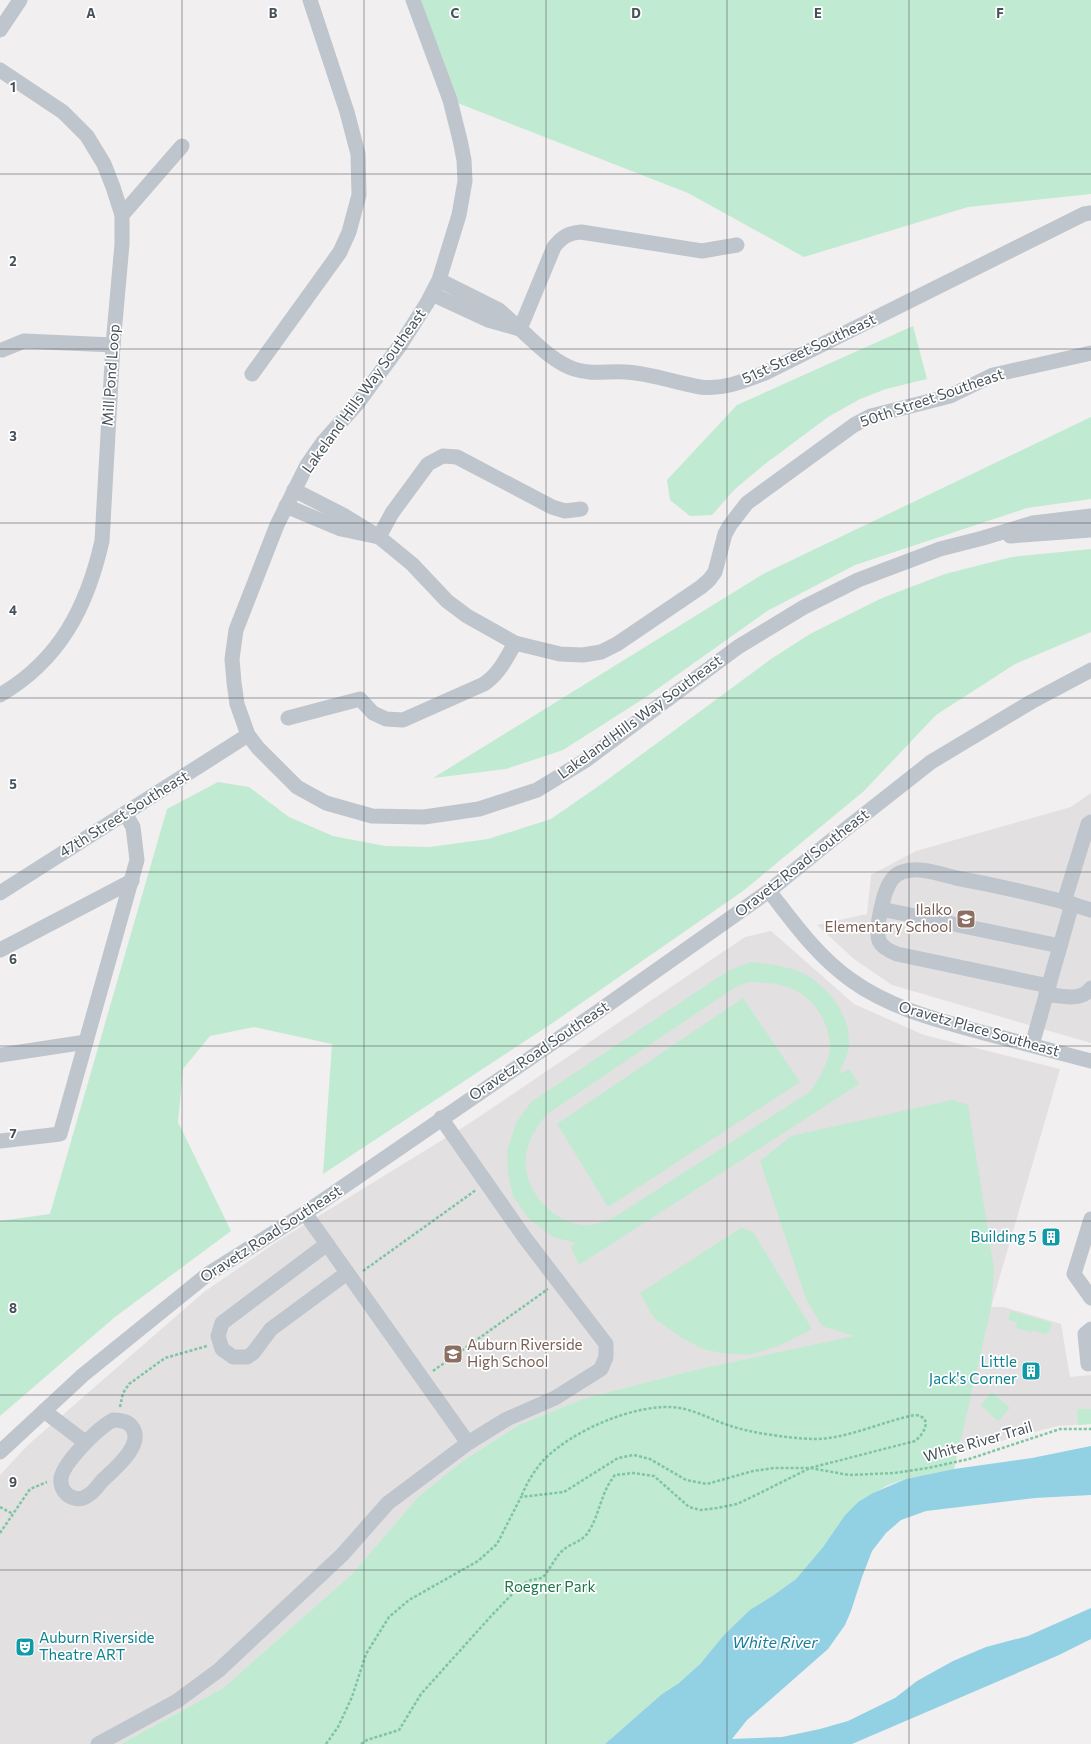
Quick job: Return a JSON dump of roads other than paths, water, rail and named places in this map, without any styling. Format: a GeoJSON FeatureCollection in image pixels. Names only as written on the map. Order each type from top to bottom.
{"type":"FeatureCollection","features":[{"type":"Feature","properties":{"kind":"street"},"geometry":{"type":"LineString","coordinates":[[0,30],[20,0]]}},
{"type":"Feature","properties":{"kind":"street"},"geometry":{"type":"LineString","coordinates":[[252,374],[340,252],[350,232],[359,195],[358,154],[352,130],[310,0]]}},
{"type":"Feature","properties":{"kind":"street","name":"Lakeland Hills Way Southeast"},"geometry":{"type":"LineString","coordinates":[[413,0],[450,100],[464,160],[465,181],[460,215],[439,280],[432,294],[401,344],[357,404],[323,442],[307,465],[286,506],[253,584],[236,630],[232,660],[234,682],[237,704],[248,735],[258,748],[297,787],[326,803],[372,816],[424,817],[479,809],[537,790],[586,760],[738,647],[804,607],[858,580],[910,560],[1033,523],[1091,516]]}},
{"type":"Feature","properties":{"kind":"street","name":"Mill Pond Loop"},"geometry":{"type":"LineString","coordinates":[[0,70],[62,112],[87,136],[104,164],[122,215],[122,244],[113,345],[102,541],[95,571],[83,604],[57,647],[32,673],[0,696]]}},
{"type":"Feature","properties":{"kind":"street"},"geometry":{"type":"LineString","coordinates":[[122,215],[182,146]]}},
{"type":"Feature","properties":{"kind":"street","name":"51st Street Southeast"},"geometry":{"type":"LineString","coordinates":[[439,280],[500,310],[520,330],[545,351],[560,362],[574,369],[591,372],[625,372],[652,375],[700,387],[719,387],[741,382],[765,373],[1084,214],[1091,213]]}},
{"type":"Feature","properties":{"kind":"street"},"geometry":{"type":"LineString","coordinates":[[520,330],[554,247],[562,237],[571,232],[581,232],[702,251],[737,245]]}},
{"type":"Feature","properties":{"kind":"street","name":"51st Street Southeast"},"geometry":{"type":"LineString","coordinates":[[432,294],[488,320],[520,330]]}},
{"type":"Feature","properties":{"kind":"street"},"geometry":{"type":"LineString","coordinates":[[2,350],[24,341],[113,345]]}},
{"type":"Feature","properties":{"kind":"street","name":"50th Street Southeast"},"geometry":{"type":"LineString","coordinates":[[294,490],[343,515],[380,537],[412,564],[447,601],[467,616],[515,643],[560,654],[583,655],[601,652],[617,644],[710,580],[715,572],[725,534],[730,524],[747,503],[854,425],[871,416],[950,396],[993,375],[1091,353]]}},
{"type":"Feature","properties":{"kind":"street"},"geometry":{"type":"LineString","coordinates":[[380,537],[392,513],[428,464],[443,456],[457,457],[552,507],[565,511],[581,509]]}},
{"type":"Feature","properties":{"kind":"street","name":"50th Street Southeast"},"geometry":{"type":"LineString","coordinates":[[286,506],[341,529],[380,537]]}},
{"type":"Feature","properties":{"kind":"street","name":"Lakeland Hills Way Southeast"},"geometry":{"type":"LineString","coordinates":[[983,538],[1091,530]]}},
{"type":"Feature","properties":{"kind":"street"},"geometry":{"type":"LineString","coordinates":[[288,718],[360,698],[373,713],[386,719],[403,720],[492,679],[502,667],[515,643]]}},
{"type":"Feature","properties":{"kind":"street","name":"Oravetz Road Southeast"},"geometry":{"type":"LineString","coordinates":[[0,1452],[83,1375],[208,1274],[305,1213],[441,1118],[596,1013],[769,891],[931,762],[1031,702],[1091,670]]}},
{"type":"Feature","properties":{"kind":"street","name":"47th Street Southeast"},"geometry":{"type":"LineString","coordinates":[[0,893],[248,735]]}},
{"type":"Feature","properties":{"kind":"street"},"geometry":{"type":"LineString","coordinates":[[0,1141],[60,1134],[137,860],[133,827],[125,813]]}},
{"type":"Feature","properties":{"kind":"street"},"geometry":{"type":"LineString","coordinates":[[1032,1045],[1060,946],[1068,903],[1088,824],[1091,822]]}},
{"type":"Feature","properties":{"kind":"street"},"geometry":{"type":"LineString","coordinates":[[1091,910],[1003,887],[931,872],[914,870],[902,872],[893,878],[887,888],[881,909],[878,936],[878,942],[885,949],[897,954],[1072,997],[1089,991],[1091,988]]}},
{"type":"Feature","properties":{"kind":"street"},"geometry":{"type":"LineString","coordinates":[[0,950],[132,881]]}},
{"type":"Feature","properties":{"kind":"street","name":"Oravetz Place Southeast"},"geometry":{"type":"LineString","coordinates":[[769,891],[799,930],[821,955],[863,989],[903,1008],[953,1024],[1091,1061]]}},
{"type":"Feature","properties":{"kind":"street"},"geometry":{"type":"LineString","coordinates":[[881,909],[1060,946]]}},
{"type":"Feature","properties":{"kind":"street"},"geometry":{"type":"LineString","coordinates":[[0,1056],[86,1042]]}},
{"type":"Feature","properties":{"kind":"street"},"geometry":{"type":"LineString","coordinates":[[98,1744],[177,1701],[219,1670],[342,1555],[388,1504],[468,1443],[507,1419],[555,1398],[601,1369],[606,1357],[606,1344],[525,1238],[441,1118]]}},
{"type":"Feature","properties":{"kind":"street"},"geometry":{"type":"LineString","coordinates":[[305,1213],[468,1443]]}},
{"type":"Feature","properties":{"kind":"street"},"geometry":{"type":"LineString","coordinates":[[1091,1219],[1074,1274],[1091,1298]]}},
{"type":"Feature","properties":{"kind":"street"},"geometry":{"type":"LineString","coordinates":[[326,1244],[227,1319],[219,1329],[219,1343],[227,1354],[240,1358],[253,1354],[271,1329],[350,1276]]}},
{"type":"Feature","properties":{"kind":"street"},"geometry":{"type":"LineString","coordinates":[[1088,1364],[1085,1334],[1091,1329]]}},
{"type":"Feature","properties":{"kind":"street"},"geometry":{"type":"LineString","coordinates":[[44,1411],[84,1442]]}},
{"type":"Feature","properties":{"kind":"street"},"geometry":{"type":"LineString","coordinates":[[119,1420],[130,1424],[136,1434],[134,1445],[88,1496],[78,1499],[72,1498],[63,1490],[61,1479],[84,1442],[108,1423],[119,1420]]}},
{"type":"Feature","properties":{"kind":"water","name":"White River"},"geometry":{"type":"Polygon","coordinates":[[[1091,1446],[1091,1495],[1035,1498],[926,1511],[901,1520],[886,1533],[872,1551],[845,1625],[828,1649],[747,1720],[732,1739],[782,1737],[848,1721],[895,1698],[917,1681],[953,1661],[986,1647],[1028,1636],[1091,1608],[1091,1639],[1059,1655],[852,1744],[605,1744],[662,1694],[679,1683],[700,1664],[724,1635],[750,1610],[796,1579],[823,1547],[845,1515],[858,1502],[873,1493],[906,1479],[954,1469],[1032,1458],[1091,1446]]]}},
{"type":"Feature","properties":{"kind":"place","name":"Ilalko Elementary School"},"geometry":{"type":"Point","coordinates":[966,919]}},
{"type":"Feature","properties":{"kind":"place","name":"Building 5"},"geometry":{"type":"Point","coordinates":[1051,1237]}},
{"type":"Feature","properties":{"kind":"place","name":"Auburn Riverside High School"},"geometry":{"type":"Point","coordinates":[453,1354]}},
{"type":"Feature","properties":{"kind":"place","name":"Little Jack's Corner"},"geometry":{"type":"Point","coordinates":[1031,1371]}},
{"type":"Feature","properties":{"kind":"place","name":"Auburn Riverside Theatre ART"},"geometry":{"type":"Point","coordinates":[25,1647]}},
{"type":"Feature","properties":{"kind":"park label","name":"Roegner Park"},"geometry":{"type":"Point","coordinates":[550,1587]}}]}
